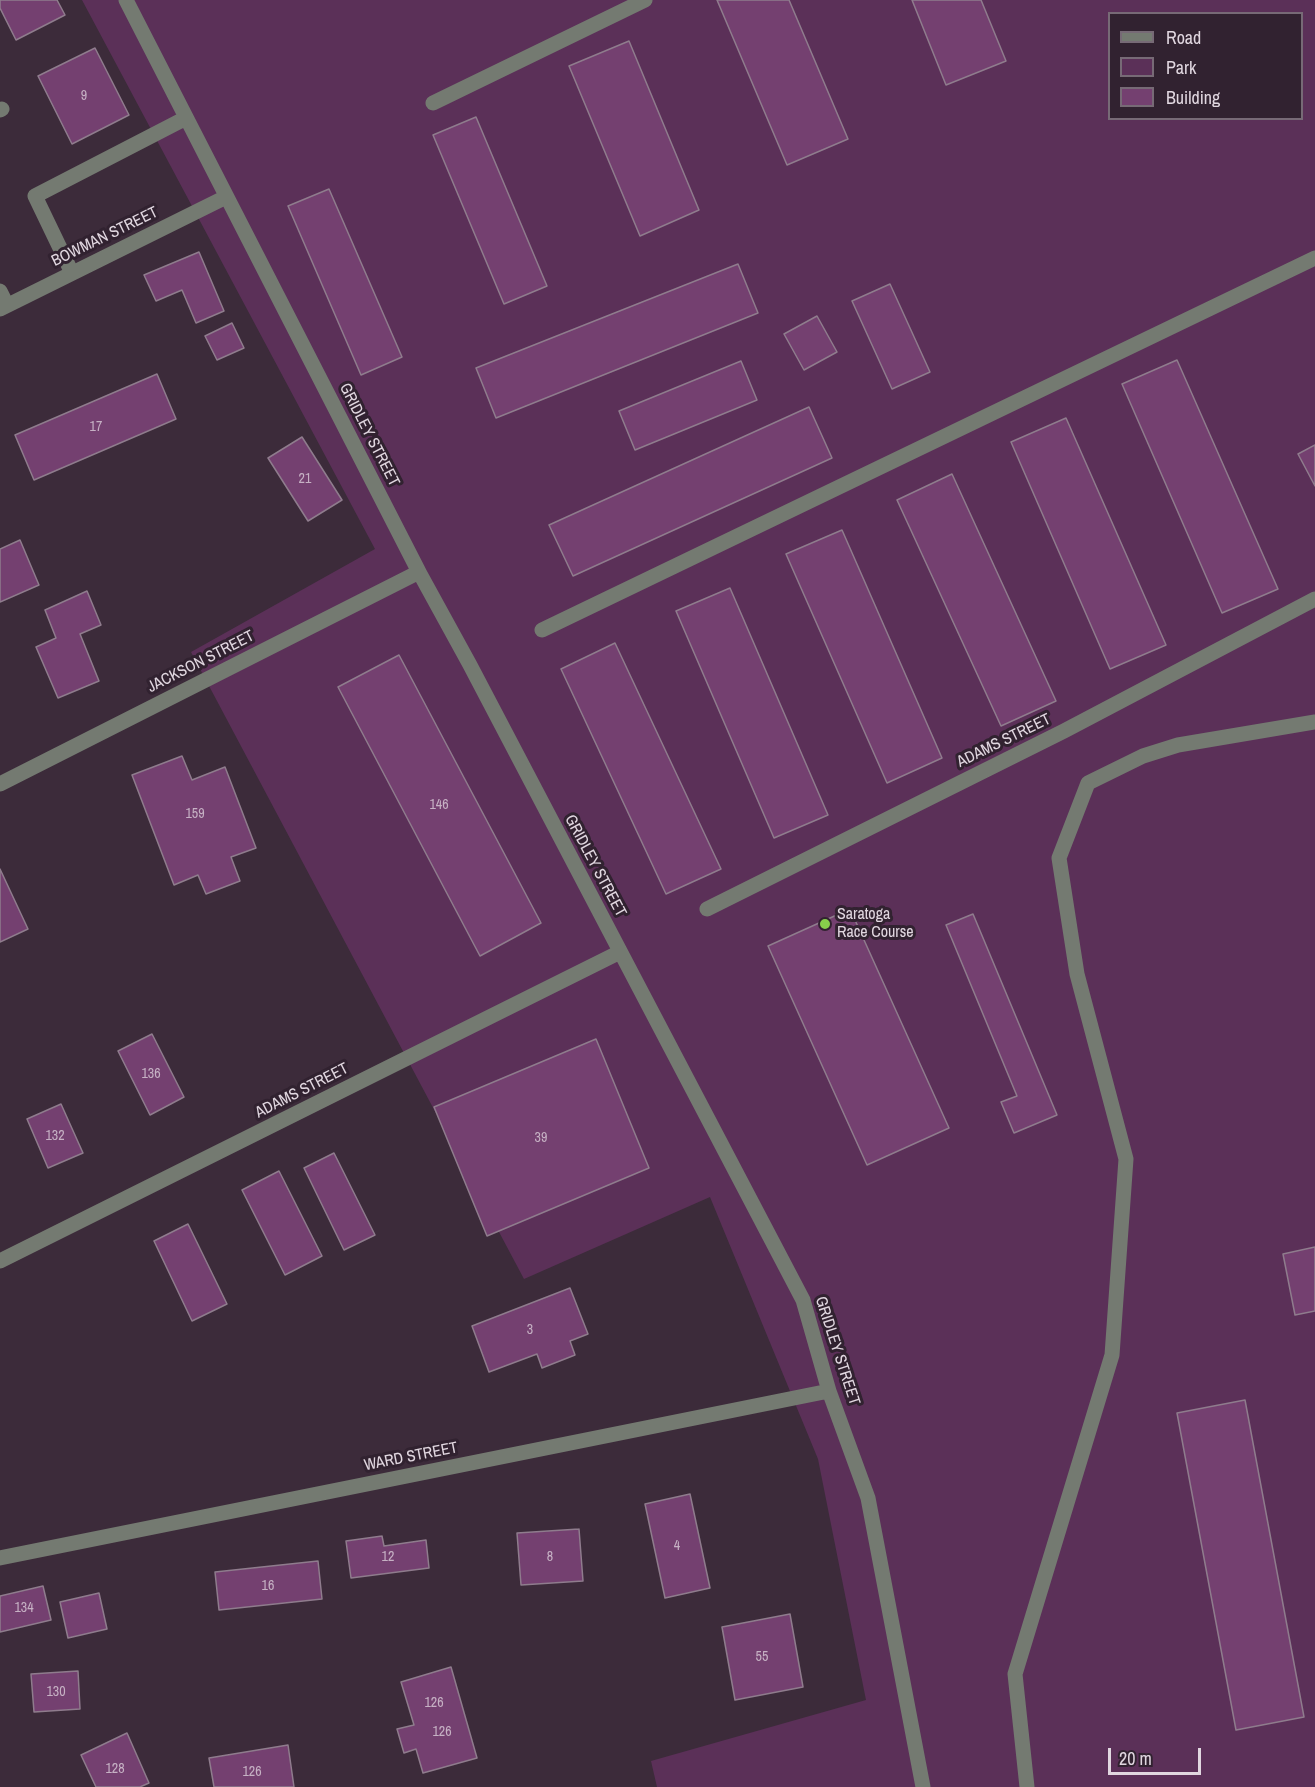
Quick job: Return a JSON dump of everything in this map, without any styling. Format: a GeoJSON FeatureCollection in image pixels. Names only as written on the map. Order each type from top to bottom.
{"type":"FeatureCollection","features":[{"type":"Feature","properties":{"kind":"street","name":"GRIDLEY STREET"},"geometry":{"type":"LineString","coordinates":[[126,0],[419,572],[470,664],[803,1300],[829,1391],[868,1498],[923,1787]]}},
{"type":"Feature","properties":{"kind":"street"},"geometry":{"type":"LineString","coordinates":[[434,103],[645,0]]}},
{"type":"Feature","properties":{"kind":"street"},"geometry":{"type":"LineString","coordinates":[[72,273],[35,196],[186,118]]}},
{"type":"Feature","properties":{"kind":"street","name":"BOWMAN STREET"},"geometry":{"type":"LineString","coordinates":[[4,307],[226,197]]}},
{"type":"Feature","properties":{"kind":"street"},"geometry":{"type":"LineString","coordinates":[[542,630],[1315,258]]}},
{"type":"Feature","properties":{"kind":"street"},"geometry":{"type":"LineString","coordinates":[[0,291],[4,307]]}},
{"type":"Feature","properties":{"kind":"street","name":"JACKSON STREET"},"geometry":{"type":"LineString","coordinates":[[0,784],[419,572]]}},
{"type":"Feature","properties":{"kind":"street","name":"ADAMS STREET"},"geometry":{"type":"LineString","coordinates":[[707,909],[1064,731],[1315,599]]}},
{"type":"Feature","properties":{"kind":"street"},"geometry":{"type":"LineString","coordinates":[[1027,1787],[1016,1674],[1112,1355],[1126,1159],[1077,974],[1059,858],[1088,783],[1143,756],[1178,745],[1315,722]]}},
{"type":"Feature","properties":{"kind":"street","name":"ADAMS STREET"},"geometry":{"type":"LineString","coordinates":[[0,1261],[620,952]]}},
{"type":"Feature","properties":{"kind":"street","name":"WARD STREET"},"geometry":{"type":"LineString","coordinates":[[0,1558],[829,1391]]}},
{"type":"Feature","properties":{"kind":"green space","name":"Saratoga Race Course"},"geometry":{"type":"Polygon","coordinates":[[[82,0],[1315,0],[1315,1787],[657,1787],[651,1761],[866,1700],[818,1459],[710,1197],[524,1279],[191,652],[375,549],[82,0]]]}},
{"type":"Feature","properties":{"kind":"building"},"geometry":{"type":"Polygon","coordinates":[[[0,0],[57,0],[65,15],[16,40],[0,8],[0,0]]]}},
{"type":"Feature","properties":{"kind":"building"},"geometry":{"type":"Polygon","coordinates":[[[717,0],[789,0],[848,139],[787,165],[717,0]]]}},
{"type":"Feature","properties":{"kind":"building"},"geometry":{"type":"Polygon","coordinates":[[[912,0],[981,0],[1006,61],[946,85],[912,0]]]}},
{"type":"Feature","properties":{"kind":"building"},"geometry":{"type":"Polygon","coordinates":[[[629,41],[699,210],[640,236],[569,66],[629,41]]]}},
{"type":"Feature","properties":{"kind":"building"},"geometry":{"type":"Polygon","coordinates":[[[95,48],[129,115],[72,144],[38,76],[95,48]]]}},
{"type":"Feature","properties":{"kind":"building"},"geometry":{"type":"Polygon","coordinates":[[[476,117],[547,286],[504,304],[433,135],[476,117]]]}},
{"type":"Feature","properties":{"kind":"building"},"geometry":{"type":"Polygon","coordinates":[[[329,189],[402,357],[361,375],[288,206],[329,189]]]}},
{"type":"Feature","properties":{"kind":"building"},"geometry":{"type":"Polygon","coordinates":[[[199,252],[224,311],[196,323],[182,290],[156,301],[144,275],[199,252]]]}},
{"type":"Feature","properties":{"kind":"building"},"geometry":{"type":"Polygon","coordinates":[[[738,264],[758,313],[496,418],[476,368],[738,264]]]}},
{"type":"Feature","properties":{"kind":"building"},"geometry":{"type":"Polygon","coordinates":[[[890,284],[930,372],[892,389],[852,301],[890,284]]]}},
{"type":"Feature","properties":{"kind":"building"},"geometry":{"type":"Polygon","coordinates":[[[817,316],[837,352],[804,370],[784,334],[817,316]]]}},
{"type":"Feature","properties":{"kind":"building"},"geometry":{"type":"Polygon","coordinates":[[[232,323],[244,348],[217,360],[205,336],[232,323]]]}},
{"type":"Feature","properties":{"kind":"building"},"geometry":{"type":"Polygon","coordinates":[[[1177,360],[1278,589],[1222,613],[1122,384],[1177,360]]]}},
{"type":"Feature","properties":{"kind":"building"},"geometry":{"type":"Polygon","coordinates":[[[741,361],[757,400],[635,450],[619,411],[741,361]]]}},
{"type":"Feature","properties":{"kind":"building"},"geometry":{"type":"Polygon","coordinates":[[[157,374],[176,419],[34,480],[15,435],[157,374]]]}},
{"type":"Feature","properties":{"kind":"building"},"geometry":{"type":"Polygon","coordinates":[[[809,407],[832,458],[573,576],[549,525],[809,407]]]}},
{"type":"Feature","properties":{"kind":"building"},"geometry":{"type":"Polygon","coordinates":[[[1066,418],[1166,645],[1110,669],[1011,442],[1066,418]]]}},
{"type":"Feature","properties":{"kind":"building"},"geometry":{"type":"Polygon","coordinates":[[[302,437],[342,500],[308,521],[268,458],[302,437]]]}},
{"type":"Feature","properties":{"kind":"building"},"geometry":{"type":"Polygon","coordinates":[[[1315,445],[1315,486],[1298,454],[1315,445]]]}},
{"type":"Feature","properties":{"kind":"building"},"geometry":{"type":"Polygon","coordinates":[[[952,474],[1056,701],[1001,726],[897,500],[952,474]]]}},
{"type":"Feature","properties":{"kind":"building"},"geometry":{"type":"Polygon","coordinates":[[[842,530],[942,758],[887,783],[786,554],[842,530]]]}},
{"type":"Feature","properties":{"kind":"building"},"geometry":{"type":"Polygon","coordinates":[[[20,540],[39,585],[0,602],[0,549],[20,540]]]}},
{"type":"Feature","properties":{"kind":"building"},"geometry":{"type":"Polygon","coordinates":[[[730,588],[828,815],[774,838],[676,611],[730,588]]]}},
{"type":"Feature","properties":{"kind":"building"},"geometry":{"type":"Polygon","coordinates":[[[87,591],[101,625],[80,634],[99,681],[58,698],[36,647],[56,638],[45,610],[87,591]]]}},
{"type":"Feature","properties":{"kind":"building"},"geometry":{"type":"Polygon","coordinates":[[[615,643],[721,869],[666,894],[561,669],[615,643]]]}},
{"type":"Feature","properties":{"kind":"building"},"geometry":{"type":"Polygon","coordinates":[[[399,655],[541,923],[480,956],[338,687],[399,655]]]}},
{"type":"Feature","properties":{"kind":"building"},"geometry":{"type":"Polygon","coordinates":[[[182,756],[192,780],[225,767],[256,848],[231,857],[240,881],[206,894],[198,875],[174,885],[132,775],[182,756]]]}},
{"type":"Feature","properties":{"kind":"building"},"geometry":{"type":"Polygon","coordinates":[[[0,869],[28,929],[0,942],[0,869]]]}},
{"type":"Feature","properties":{"kind":"building"},"geometry":{"type":"Polygon","coordinates":[[[850,909],[949,1128],[867,1165],[768,946],[850,909]]]}},
{"type":"Feature","properties":{"kind":"building"},"geometry":{"type":"Polygon","coordinates":[[[973,914],[1057,1115],[1014,1133],[1001,1102],[1017,1096],[946,925],[973,914]]]}},
{"type":"Feature","properties":{"kind":"building"},"geometry":{"type":"Polygon","coordinates":[[[152,1034],[184,1097],[150,1115],[118,1051],[152,1034]]]}},
{"type":"Feature","properties":{"kind":"building"},"geometry":{"type":"Polygon","coordinates":[[[596,1039],[649,1168],[487,1236],[434,1107],[596,1039]]]}},
{"type":"Feature","properties":{"kind":"building"},"geometry":{"type":"Polygon","coordinates":[[[61,1104],[83,1153],[48,1168],[27,1119],[61,1104]]]}},
{"type":"Feature","properties":{"kind":"building"},"geometry":{"type":"Polygon","coordinates":[[[334,1153],[375,1235],[344,1250],[304,1168],[334,1153]]]}},
{"type":"Feature","properties":{"kind":"building"},"geometry":{"type":"Polygon","coordinates":[[[279,1171],[322,1256],[285,1275],[242,1190],[279,1171]]]}},
{"type":"Feature","properties":{"kind":"building"},"geometry":{"type":"Polygon","coordinates":[[[188,1224],[227,1304],[192,1321],[154,1241],[188,1224]]]}},
{"type":"Feature","properties":{"kind":"building"},"geometry":{"type":"Polygon","coordinates":[[[1315,1247],[1315,1311],[1295,1315],[1283,1254],[1315,1247]]]}},
{"type":"Feature","properties":{"kind":"building"},"geometry":{"type":"Polygon","coordinates":[[[570,1288],[588,1334],[570,1341],[575,1355],[542,1368],[537,1354],[489,1372],[472,1326],[570,1288]]]}},
{"type":"Feature","properties":{"kind":"building"},"geometry":{"type":"Polygon","coordinates":[[[1245,1400],[1304,1717],[1236,1730],[1177,1413],[1245,1400]]]}},
{"type":"Feature","properties":{"kind":"building"},"geometry":{"type":"Polygon","coordinates":[[[690,1494],[710,1588],[665,1598],[645,1504],[690,1494]]]}},
{"type":"Feature","properties":{"kind":"building"},"geometry":{"type":"Polygon","coordinates":[[[579,1529],[583,1581],[521,1585],[517,1533],[579,1529]]]}},
{"type":"Feature","properties":{"kind":"building"},"geometry":{"type":"Polygon","coordinates":[[[382,1536],[384,1546],[426,1540],[429,1568],[351,1578],[346,1541],[382,1536]]]}},
{"type":"Feature","properties":{"kind":"building"},"geometry":{"type":"Polygon","coordinates":[[[318,1561],[322,1599],[219,1610],[215,1572],[318,1561]]]}},
{"type":"Feature","properties":{"kind":"building"},"geometry":{"type":"Polygon","coordinates":[[[43,1586],[51,1620],[0,1632],[0,1596],[43,1586]]]}},
{"type":"Feature","properties":{"kind":"building"},"geometry":{"type":"Polygon","coordinates":[[[99,1593],[107,1629],[68,1638],[60,1602],[99,1593]]]}},
{"type":"Feature","properties":{"kind":"building"},"geometry":{"type":"Polygon","coordinates":[[[790,1614],[803,1687],[735,1700],[722,1627],[790,1614]]]}},
{"type":"Feature","properties":{"kind":"building"},"geometry":{"type":"Polygon","coordinates":[[[451,1667],[477,1758],[423,1773],[416,1749],[404,1753],[397,1729],[414,1725],[401,1682],[451,1667]]]}},
{"type":"Feature","properties":{"kind":"building"},"geometry":{"type":"Polygon","coordinates":[[[78,1671],[80,1709],[34,1712],[31,1674],[78,1671]]]}},
{"type":"Feature","properties":{"kind":"building"},"geometry":{"type":"Polygon","coordinates":[[[127,1733],[149,1783],[140,1787],[96,1787],[81,1755],[127,1733]]]}},
{"type":"Feature","properties":{"kind":"building"},"geometry":{"type":"Polygon","coordinates":[[[288,1745],[294,1787],[214,1787],[209,1758],[288,1745]]]}},
{"type":"Feature","properties":{"kind":"place","name":"Saratoga Race Course"},"geometry":{"type":"Point","coordinates":[825,924]}}]}
